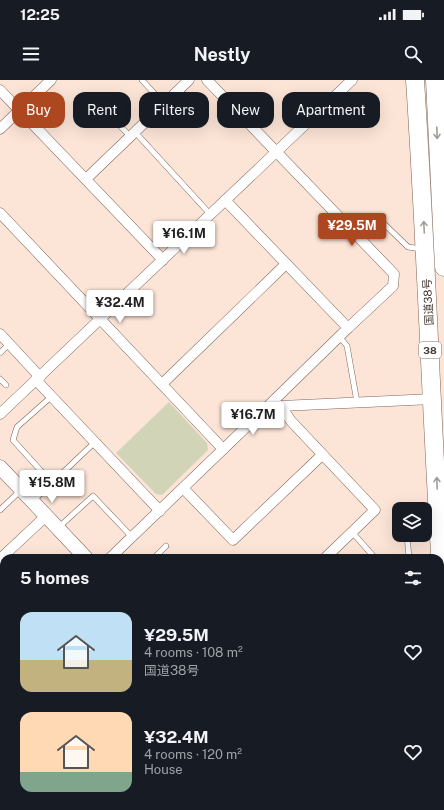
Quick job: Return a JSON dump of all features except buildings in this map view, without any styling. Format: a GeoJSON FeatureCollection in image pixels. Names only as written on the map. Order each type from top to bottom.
{"type":"FeatureCollection","features":[{"type":"Feature","properties":{"kind":"highway","name":"国道38号"},"geometry":{"type":"LineString","coordinates":[[415,80],[434,158],[443,221],[444,267]]}},
{"type":"Feature","properties":{"kind":"highway","name":"国道38号"},"geometry":{"type":"LineString","coordinates":[[435,80],[434,158],[425,249],[438,399],[432,519],[441,538],[441,554]]}},
{"type":"Feature","properties":{"kind":"street"},"geometry":{"type":"LineString","coordinates":[[39,92],[51,80]]}},
{"type":"Feature","properties":{"kind":"street"},"geometry":{"type":"LineString","coordinates":[[176,92],[189,80]]}},
{"type":"Feature","properties":{"kind":"street"},"geometry":{"type":"LineString","coordinates":[[114,554],[339,336],[393,286],[394,274],[207,80]]}},
{"type":"Feature","properties":{"kind":"street"},"geometry":{"type":"LineString","coordinates":[[0,414],[101,320],[210,214],[352,80]]}},
{"type":"Feature","properties":{"kind":"street"},"geometry":{"type":"LineString","coordinates":[[0,90],[12,102]]}},
{"type":"Feature","properties":{"kind":"street"},"geometry":{"type":"LineString","coordinates":[[0,129],[12,118]]}},
{"type":"Feature","properties":{"kind":"street"},"geometry":{"type":"LineString","coordinates":[[37,128],[163,260]]}},
{"type":"Feature","properties":{"kind":"street"},"geometry":{"type":"LineString","coordinates":[[86,179],[139,128]]}},
{"type":"Feature","properties":{"kind":"street"},"geometry":{"type":"LineString","coordinates":[[225,200],[348,328]]}},
{"type":"Feature","properties":{"kind":"street"},"geometry":{"type":"LineString","coordinates":[[0,214],[223,449]]}},
{"type":"Feature","properties":{"kind":"street"},"geometry":{"type":"LineString","coordinates":[[162,384],[286,264]]}},
{"type":"Feature","properties":{"kind":"street"},"geometry":{"type":"LineString","coordinates":[[0,334],[52,396],[160,511]]}},
{"type":"Feature","properties":{"kind":"street"},"geometry":{"type":"LineString","coordinates":[[265,409],[281,406],[438,399]]}},
{"type":"Feature","properties":{"kind":"street"},"geometry":{"type":"LineString","coordinates":[[281,406],[291,421],[375,510],[329,554]]}},
{"type":"Feature","properties":{"kind":"street"},"geometry":{"type":"LineString","coordinates":[[183,488],[233,540],[322,455]]}},
{"type":"Feature","properties":{"kind":"street"},"geometry":{"type":"LineString","coordinates":[[0,467],[82,554]]}},
{"type":"Feature","properties":{"kind":"street"},"geometry":{"type":"LineString","coordinates":[[6,554],[46,516]]}},
{"type":"Feature","properties":{"kind":"lane"},"geometry":{"type":"LineString","coordinates":[[142,80],[153,92]]}},
{"type":"Feature","properties":{"kind":"lane"},"geometry":{"type":"LineString","coordinates":[[126,128],[210,214]]}},
{"type":"Feature","properties":{"kind":"lane"},"geometry":{"type":"LineString","coordinates":[[356,235],[377,217],[408,247],[425,249]]}},
{"type":"Feature","properties":{"kind":"lane"},"geometry":{"type":"LineString","coordinates":[[339,336],[347,346],[357,402]]}},
{"type":"Feature","properties":{"kind":"lane"},"geometry":{"type":"LineString","coordinates":[[0,353],[9,344]]}},
{"type":"Feature","properties":{"kind":"lane"},"geometry":{"type":"LineString","coordinates":[[0,379],[6,385]]}},
{"type":"Feature","properties":{"kind":"lane"},"geometry":{"type":"LineString","coordinates":[[52,396],[18,427],[13,440],[52,483]]}},
{"type":"Feature","properties":{"kind":"lane"},"geometry":{"type":"LineString","coordinates":[[32,502],[95,442]]}},
{"type":"Feature","properties":{"kind":"lane"},"geometry":{"type":"LineString","coordinates":[[0,510],[21,490]]}},
{"type":"Feature","properties":{"kind":"lane"},"geometry":{"type":"LineString","coordinates":[[58,528],[93,496],[132,537]]}},
{"type":"Feature","properties":{"kind":"lane"},"geometry":{"type":"LineString","coordinates":[[352,532],[371,554]]}},
{"type":"Feature","properties":{"kind":"lane"},"geometry":{"type":"LineString","coordinates":[[408,542],[409,554]]}},
{"type":"Feature","properties":{"kind":"lane"},"geometry":{"type":"LineString","coordinates":[[158,554],[166,546]]}},
{"type":"Feature","properties":{"kind":"green space"},"geometry":{"type":"Polygon","coordinates":[[[169,402],[207,443],[208,450],[162,495],[156,494],[116,453],[169,402]]]}}]}
